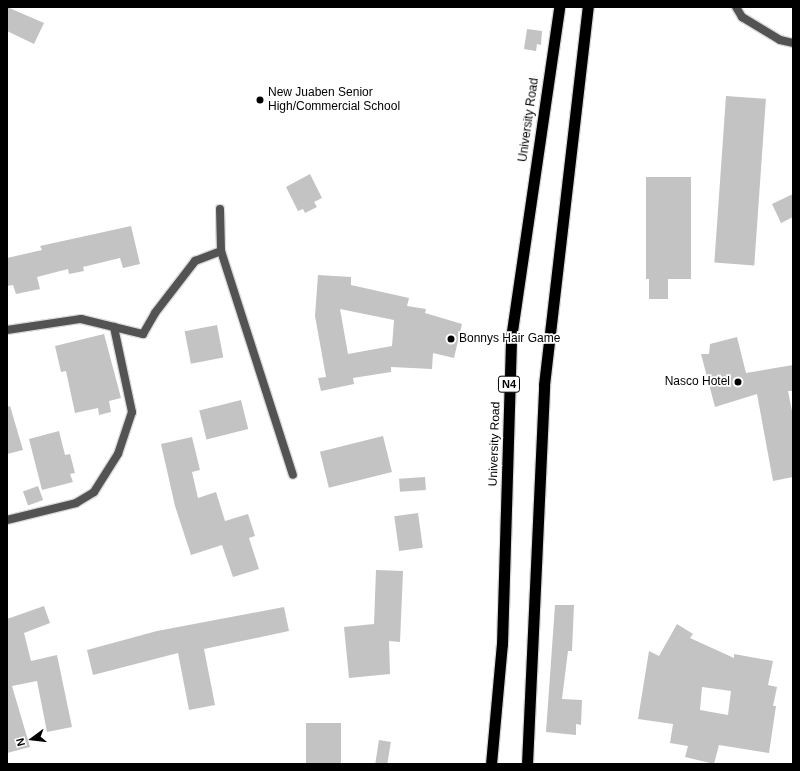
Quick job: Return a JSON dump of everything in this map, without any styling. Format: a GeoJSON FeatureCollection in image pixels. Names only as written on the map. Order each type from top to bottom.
{"type":"FeatureCollection","features":[{"type":"Feature","properties":{"kind":"highway","name":"University Road"},"geometry":{"type":"LineString","coordinates":[[491,764],[502,644],[511,338],[558,7]]}},
{"type":"Feature","properties":{"kind":"highway"},"geometry":{"type":"LineString","coordinates":[[526,764],[544,385],[588,7]]}},
{"type":"Feature","properties":{"kind":"street"},"geometry":{"type":"LineString","coordinates":[[736,7],[742,17],[780,40],[793,43]]}},
{"type":"Feature","properties":{"kind":"street"},"geometry":{"type":"LineString","coordinates":[[220,209],[221,251],[293,476]]}},
{"type":"Feature","properties":{"kind":"street"},"geometry":{"type":"LineString","coordinates":[[7,330],[81,318],[143,334],[155,313],[195,261],[221,251]]}},
{"type":"Feature","properties":{"kind":"street"},"geometry":{"type":"LineString","coordinates":[[7,520],[76,502],[94,492],[118,454],[132,412],[114,327]]}},
{"type":"Feature","properties":{"kind":"building"},"geometry":{"type":"Polygon","coordinates":[[[7,7],[44,23],[34,44],[7,31],[7,7]]]}},
{"type":"Feature","properties":{"kind":"building"},"geometry":{"type":"Polygon","coordinates":[[[527,29],[542,31],[541,45],[537,44],[536,51],[524,49],[527,29]]]}},
{"type":"Feature","properties":{"kind":"building"},"geometry":{"type":"Polygon","coordinates":[[[726,96],[766,99],[754,265],[714,263],[726,96]]]}},
{"type":"Feature","properties":{"kind":"building"},"geometry":{"type":"Polygon","coordinates":[[[310,174],[322,198],[314,202],[317,207],[305,213],[303,209],[298,211],[286,187],[310,174]]]}},
{"type":"Feature","properties":{"kind":"building"},"geometry":{"type":"Polygon","coordinates":[[[646,177],[691,177],[691,279],[668,279],[668,299],[649,299],[649,279],[646,279],[646,177]]]}},
{"type":"Feature","properties":{"kind":"building"},"geometry":{"type":"Polygon","coordinates":[[[793,194],[793,217],[781,223],[772,204],[793,194]]]}},
{"type":"Feature","properties":{"kind":"building"},"geometry":{"type":"Polygon","coordinates":[[[131,226],[140,264],[123,268],[120,258],[83,267],[84,271],[69,274],[68,269],[37,277],[40,289],[16,294],[13,285],[7,286],[7,258],[42,250],[40,246],[131,226]]]}},
{"type":"Feature","properties":{"kind":"building"},"geometry":{"type":"Polygon","coordinates":[[[318,275],[351,277],[351,285],[409,298],[407,306],[426,309],[425,313],[462,324],[454,358],[433,353],[432,369],[391,367],[391,372],[353,378],[354,384],[321,391],[318,378],[326,377],[315,316],[318,275]],[[340,309],[348,354],[392,346],[394,320],[340,309]]]}},
{"type":"Feature","properties":{"kind":"building"},"geometry":{"type":"Polygon","coordinates":[[[217,325],[223,357],[191,364],[185,331],[217,325]]]}},
{"type":"Feature","properties":{"kind":"building"},"geometry":{"type":"Polygon","coordinates":[[[104,334],[121,398],[109,401],[111,412],[99,415],[98,408],[75,413],[66,371],[61,372],[55,346],[104,334]]]}},
{"type":"Feature","properties":{"kind":"building"},"geometry":{"type":"Polygon","coordinates":[[[737,337],[746,373],[793,365],[793,391],[788,391],[793,416],[793,477],[773,481],[757,394],[715,407],[701,354],[709,354],[710,344],[737,337]]]}},
{"type":"Feature","properties":{"kind":"building"},"geometry":{"type":"Polygon","coordinates":[[[241,400],[248,429],[207,440],[199,410],[241,400]]]}},
{"type":"Feature","properties":{"kind":"building"},"geometry":{"type":"Polygon","coordinates":[[[10,406],[23,450],[7,454],[7,407],[10,406]]]}},
{"type":"Feature","properties":{"kind":"building"},"geometry":{"type":"Polygon","coordinates":[[[59,431],[65,455],[70,454],[75,473],[70,474],[73,482],[42,490],[29,439],[59,431]]]}},
{"type":"Feature","properties":{"kind":"building"},"geometry":{"type":"Polygon","coordinates":[[[383,436],[392,472],[329,488],[320,452],[383,436]]]}},
{"type":"Feature","properties":{"kind":"building"},"geometry":{"type":"Polygon","coordinates":[[[192,437],[200,470],[192,472],[198,498],[216,492],[225,521],[248,514],[255,536],[249,538],[259,569],[233,577],[222,545],[191,555],[175,506],[161,444],[192,437]]]}},
{"type":"Feature","properties":{"kind":"building"},"geometry":{"type":"Polygon","coordinates":[[[425,477],[426,490],[400,492],[399,479],[425,477]]]}},
{"type":"Feature","properties":{"kind":"building"},"geometry":{"type":"Polygon","coordinates":[[[38,486],[43,500],[28,506],[23,491],[38,486]]]}},
{"type":"Feature","properties":{"kind":"building"},"geometry":{"type":"Polygon","coordinates":[[[418,513],[423,548],[399,551],[394,516],[418,513]]]}},
{"type":"Feature","properties":{"kind":"building"},"geometry":{"type":"Polygon","coordinates":[[[376,570],[403,571],[400,642],[389,641],[390,674],[349,678],[344,627],[374,624],[376,570]]]}},
{"type":"Feature","properties":{"kind":"building"},"geometry":{"type":"Polygon","coordinates":[[[555,605],[574,605],[572,651],[568,651],[562,699],[582,700],[581,725],[576,724],[576,735],[546,732],[555,605]]]}},
{"type":"Feature","properties":{"kind":"building"},"geometry":{"type":"Polygon","coordinates":[[[44,606],[50,623],[24,633],[31,661],[57,655],[72,727],[47,732],[37,681],[12,686],[30,747],[7,753],[7,619],[44,606]]]}},
{"type":"Feature","properties":{"kind":"building"},"geometry":{"type":"Polygon","coordinates":[[[284,607],[289,631],[204,649],[215,705],[189,710],[178,653],[93,675],[87,650],[157,631],[284,607]]]}},
{"type":"Feature","properties":{"kind":"building"},"geometry":{"type":"Polygon","coordinates":[[[677,624],[693,634],[690,638],[734,658],[734,654],[773,661],[768,685],[777,687],[773,706],[776,706],[769,753],[719,745],[714,764],[685,757],[688,746],[670,743],[673,724],[638,719],[649,651],[659,656],[677,624]],[[702,687],[700,710],[728,715],[731,691],[702,687]]]}},
{"type":"Feature","properties":{"kind":"building"},"geometry":{"type":"Polygon","coordinates":[[[306,723],[341,723],[341,764],[306,764],[306,723]]]}},
{"type":"Feature","properties":{"kind":"building"},"geometry":{"type":"Polygon","coordinates":[[[379,740],[391,742],[387,764],[375,764],[379,740]]]}},
{"type":"Feature","properties":{"kind":"place","name":"New Juaben Senior High/Commercial School"},"geometry":{"type":"Point","coordinates":[260,100]}},
{"type":"Feature","properties":{"kind":"place","name":"Bonnys Hair Game"},"geometry":{"type":"Point","coordinates":[451,339]}},
{"type":"Feature","properties":{"kind":"place","name":"Nasco Hotel"},"geometry":{"type":"Point","coordinates":[738,382]}}]}
